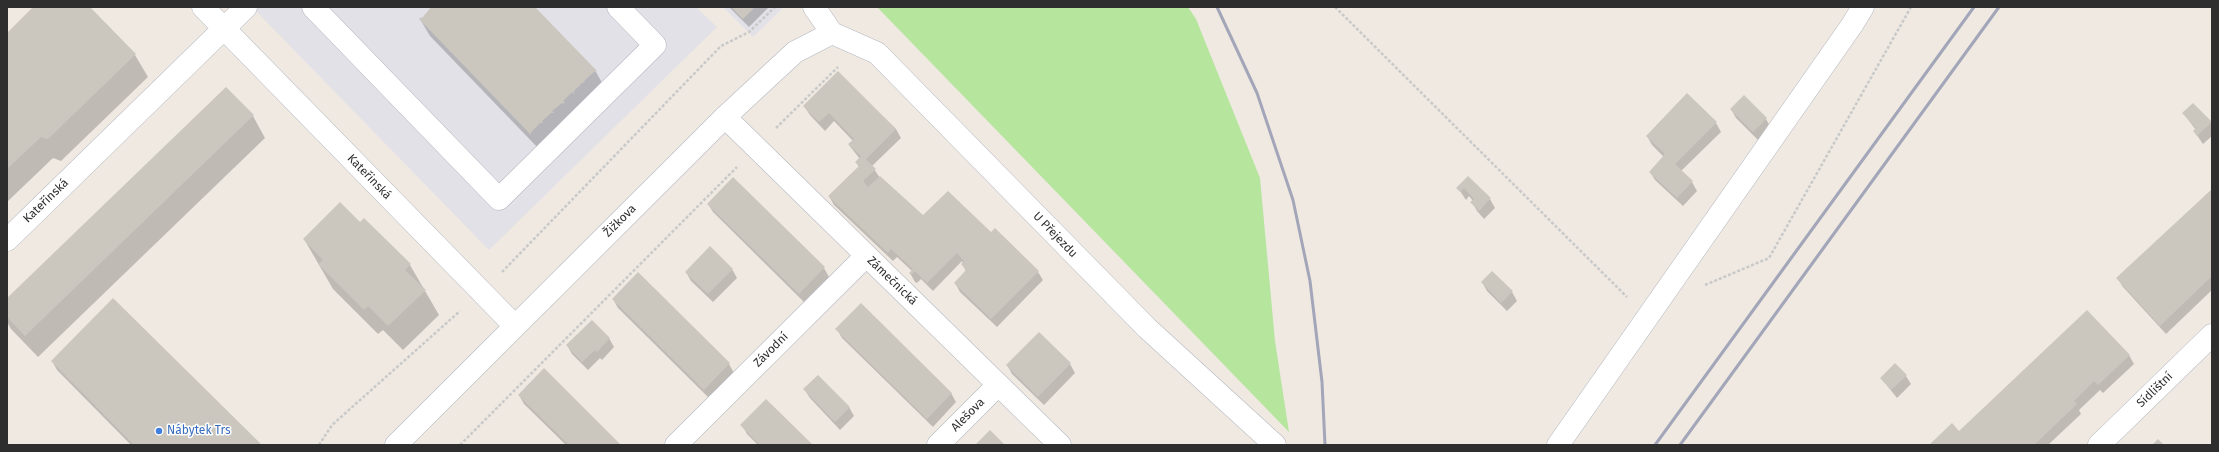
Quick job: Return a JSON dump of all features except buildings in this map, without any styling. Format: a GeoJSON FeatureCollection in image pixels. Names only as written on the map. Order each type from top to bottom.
{"type":"FeatureCollection","features":[{"type":"Feature","properties":{"kind":"street","name":"Kateřinská"},"geometry":{"type":"LineString","coordinates":[[203,7],[514,326]]}},
{"type":"Feature","properties":{"kind":"street"},"geometry":{"type":"LineString","coordinates":[[223,29],[246,7]]}},
{"type":"Feature","properties":{"kind":"street"},"geometry":{"type":"LineString","coordinates":[[313,7],[499,199],[655,45],[618,7]]}},
{"type":"Feature","properties":{"kind":"street"},"geometry":{"type":"LineString","coordinates":[[814,7],[832,33]]}},
{"type":"Feature","properties":{"kind":"street"},"geometry":{"type":"LineString","coordinates":[[1558,445],[1848,31],[1863,7]]}},
{"type":"Feature","properties":{"kind":"street","name":"Kateřinská"},"geometry":{"type":"LineString","coordinates":[[7,240],[223,29]]}},
{"type":"Feature","properties":{"kind":"street","name":"Žižkova"},"geometry":{"type":"LineString","coordinates":[[396,445],[725,117],[795,52],[832,33]]}},
{"type":"Feature","properties":{"kind":"street","name":"U Přejezdu"},"geometry":{"type":"LineString","coordinates":[[832,33],[877,53],[1147,328],[1275,445]]}},
{"type":"Feature","properties":{"kind":"street","name":"Zámečnická"},"geometry":{"type":"LineString","coordinates":[[725,117],[1060,445]]}},
{"type":"Feature","properties":{"kind":"street","name":"Závodní"},"geometry":{"type":"LineString","coordinates":[[676,445],[866,256]]}},
{"type":"Feature","properties":{"kind":"street","name":"Sídlištní"},"geometry":{"type":"LineString","coordinates":[[2099,445],[2212,334]]}},
{"type":"Feature","properties":{"kind":"street","name":"Alešova"},"geometry":{"type":"LineString","coordinates":[[938,445],[998,385]]}},
{"type":"Feature","properties":{"kind":"path"},"geometry":{"type":"LineString","coordinates":[[319,445],[332,425],[482,292],[721,46],[748,32],[775,7]]}},
{"type":"Feature","properties":{"kind":"path"},"geometry":{"type":"LineString","coordinates":[[1336,7],[1648,317]]}},
{"type":"Feature","properties":{"kind":"path"},"geometry":{"type":"LineString","coordinates":[[1667,290],[1706,285],[1769,258],[1911,7]]}},
{"type":"Feature","properties":{"kind":"path"},"geometry":{"type":"LineString","coordinates":[[460,445],[840,65]]}},
{"type":"Feature","properties":{"kind":"shaded area"},"geometry":{"type":"Polygon","coordinates":[[[252,7],[696,7],[717,27],[489,250],[252,7]]]}},
{"type":"Feature","properties":{"kind":"shaded area"},"geometry":{"type":"Polygon","coordinates":[[[723,7],[784,7],[753,37],[723,7]]]}},
{"type":"Feature","properties":{"kind":"green space"},"geometry":{"type":"Polygon","coordinates":[[[877,7],[1188,7],[1196,19],[1260,178],[1275,341],[1289,432],[877,7]]]}},
{"type":"Feature","properties":{"kind":"railway"},"geometry":{"type":"LineString","coordinates":[[1217,7],[1257,93],[1293,200],[1310,281],[1322,382],[1325,445]]}},
{"type":"Feature","properties":{"kind":"railway"},"geometry":{"type":"LineString","coordinates":[[1655,445],[1974,7]]}},
{"type":"Feature","properties":{"kind":"railway"},"geometry":{"type":"LineString","coordinates":[[1680,445],[1999,7]]}},
{"type":"Feature","properties":{"kind":"place","name":"Nábytek Trs"},"geometry":{"type":"Point","coordinates":[159,431]}}]}
